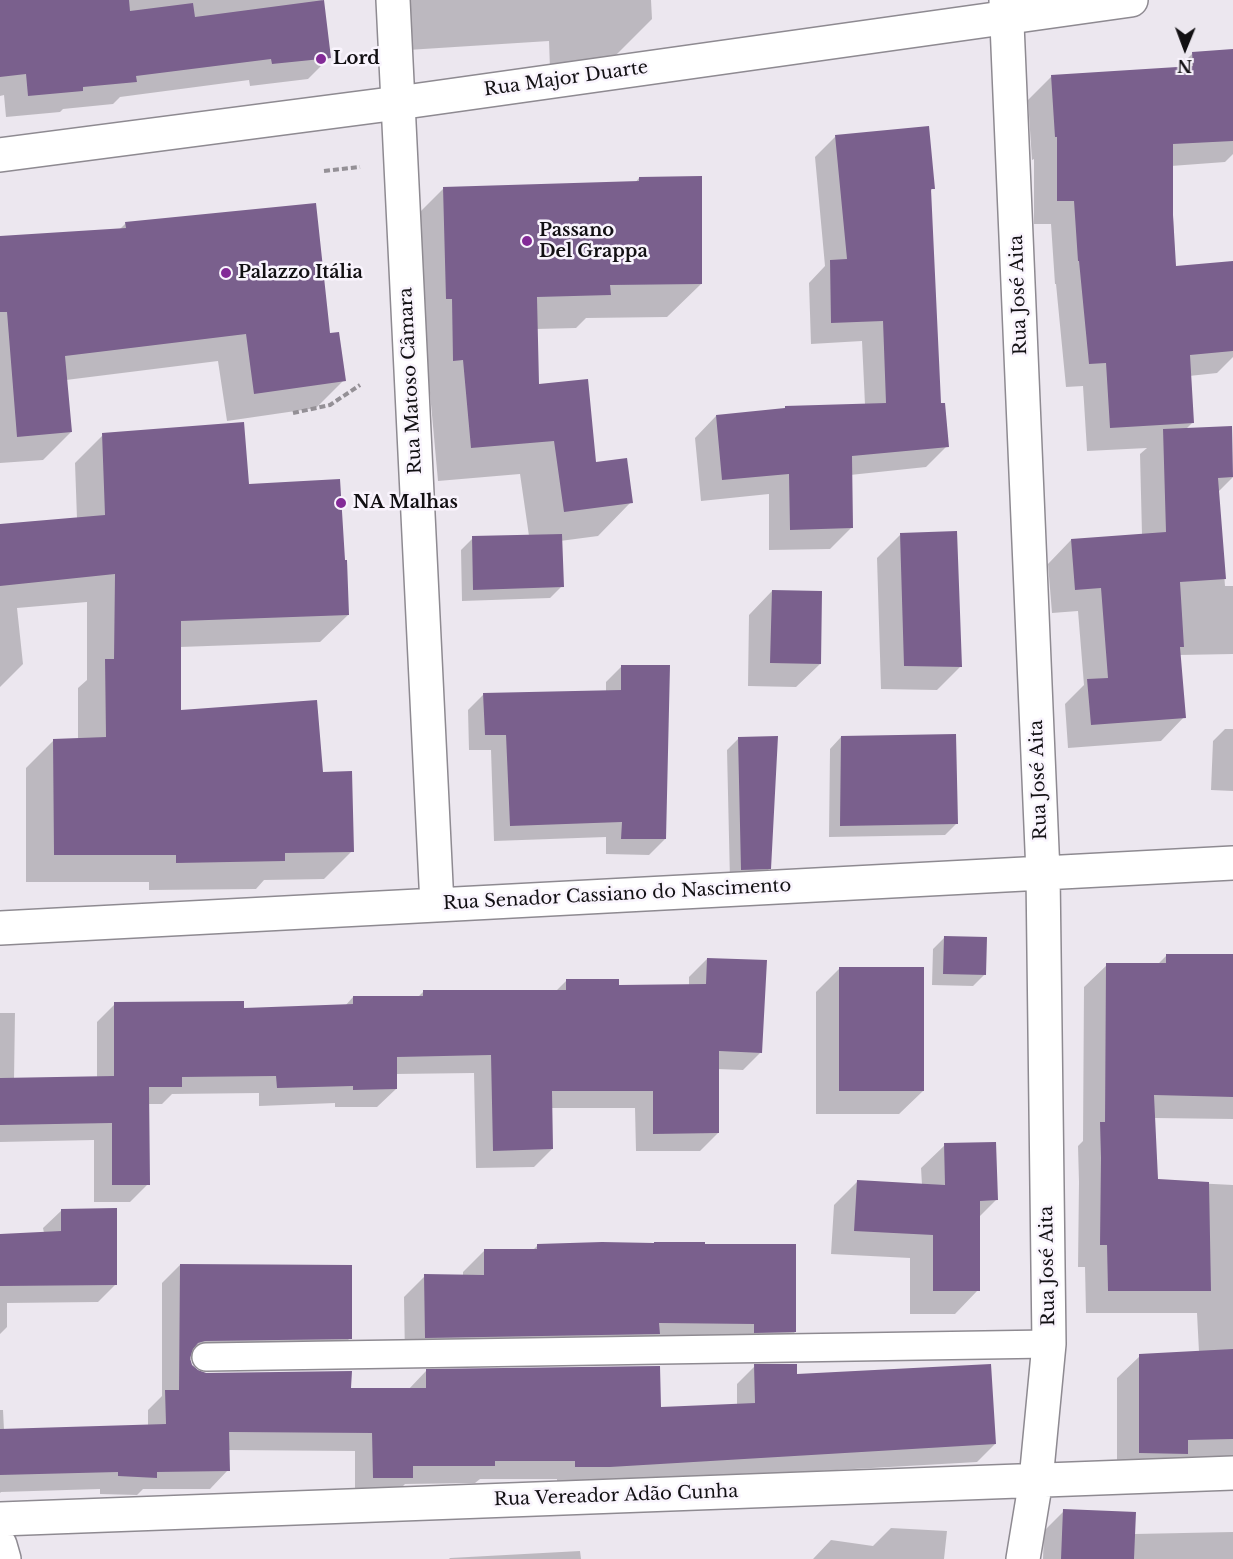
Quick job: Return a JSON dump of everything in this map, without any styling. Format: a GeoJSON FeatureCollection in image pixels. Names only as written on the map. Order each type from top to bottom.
{"type":"FeatureCollection","features":[{"type":"Feature","properties":{"kind":"street","name":"Rua Matoso Câmara"},"geometry":{"type":"LineString","coordinates":[[393,0],[437,905]]}},
{"type":"Feature","properties":{"kind":"street","name":"Rua Major Duarte"},"geometry":{"type":"LineString","coordinates":[[0,155],[398,103],[1007,9],[1131,0]]}},
{"type":"Feature","properties":{"kind":"street","name":"Rua José Aita"},"geometry":{"type":"LineString","coordinates":[[1007,9],[1043,873],[1049,1344],[1036,1480],[1023,1559]]}},
{"type":"Feature","properties":{"kind":"street","name":"Rua Senador Cassiano do Nascimento"},"geometry":{"type":"LineString","coordinates":[[0,927],[1233,863]]}},
{"type":"Feature","properties":{"kind":"street","name":"Rua Vereador Adão Cunha"},"geometry":{"type":"LineString","coordinates":[[0,1519],[1233,1473]]}},
{"type":"Feature","properties":{"kind":"street"},"geometry":{"type":"LineString","coordinates":[[0,1545],[4,1559]]}},
{"type":"Feature","properties":{"kind":"lane"},"geometry":{"type":"LineString","coordinates":[[206,1357],[1049,1344]]}},
{"type":"Feature","properties":{"kind":"path"},"geometry":{"type":"LineString","coordinates":[[293,412],[330,405],[360,385]]}},
{"type":"Feature","properties":{"kind":"building"},"geometry":{"type":"Polygon","coordinates":[[[0,0],[129,0],[130,11],[193,3],[195,17],[324,0],[331,58],[272,64],[271,59],[136,76],[137,82],[83,87],[83,91],[28,96],[26,74],[0,77],[0,0]]]}},
{"type":"Feature","properties":{"kind":"building"},"geometry":{"type":"Polygon","coordinates":[[[1233,49],[1233,141],[1173,144],[1173,215],[1176,266],[1233,261],[1233,351],[1190,355],[1194,423],[1110,428],[1106,363],[1089,364],[1074,201],[1057,201],[1057,137],[1055,137],[1051,75],[1193,66],[1192,52],[1233,49]]]}},
{"type":"Feature","properties":{"kind":"building"},"geometry":{"type":"Polygon","coordinates":[[[929,126],[935,189],[931,189],[941,403],[945,403],[949,447],[852,456],[853,528],[790,530],[789,474],[722,480],[716,415],[785,408],[785,406],[886,403],[883,321],[831,323],[830,260],[847,259],[835,135],[929,126]]]}},
{"type":"Feature","properties":{"kind":"building"},"geometry":{"type":"Polygon","coordinates":[[[702,176],[702,284],[610,285],[611,295],[537,297],[539,384],[588,379],[596,462],[627,458],[633,503],[564,512],[554,441],[471,448],[463,360],[453,361],[452,299],[446,299],[443,187],[639,181],[639,177],[702,176]]]}},
{"type":"Feature","properties":{"kind":"building"},"geometry":{"type":"Polygon","coordinates":[[[316,203],[330,333],[339,332],[346,381],[254,394],[246,334],[65,356],[72,432],[17,437],[7,312],[0,312],[0,236],[126,228],[125,222],[316,203]]]}},
{"type":"Feature","properties":{"kind":"building"},"geometry":{"type":"Polygon","coordinates":[[[244,422],[249,484],[340,479],[349,615],[181,621],[181,710],[317,700],[323,772],[352,771],[354,852],[285,853],[285,861],[176,863],[176,855],[54,855],[53,739],[106,737],[105,659],[114,659],[115,574],[0,586],[0,524],[105,515],[102,433],[244,422]]]}},
{"type":"Feature","properties":{"kind":"building"},"geometry":{"type":"Polygon","coordinates":[[[1232,426],[1233,477],[1218,478],[1226,579],[1180,582],[1184,647],[1180,647],[1186,718],[1091,725],[1087,679],[1108,678],[1101,588],[1075,590],[1071,539],[1166,532],[1163,429],[1232,426]]]}},
{"type":"Feature","properties":{"kind":"building"},"geometry":{"type":"Polygon","coordinates":[[[957,531],[962,667],[904,666],[900,533],[957,531]]]}},
{"type":"Feature","properties":{"kind":"building"},"geometry":{"type":"Polygon","coordinates":[[[562,534],[564,587],[473,590],[472,536],[562,534]]]}},
{"type":"Feature","properties":{"kind":"building"},"geometry":{"type":"Polygon","coordinates":[[[772,590],[822,591],[821,664],[770,663],[772,590]]]}},
{"type":"Feature","properties":{"kind":"building"},"geometry":{"type":"Polygon","coordinates":[[[621,665],[670,665],[666,839],[621,839],[622,822],[510,826],[506,735],[485,735],[483,693],[621,690],[621,665]]]}},
{"type":"Feature","properties":{"kind":"building"},"geometry":{"type":"Polygon","coordinates":[[[956,734],[958,824],[840,826],[841,736],[956,734]]]}},
{"type":"Feature","properties":{"kind":"building"},"geometry":{"type":"Polygon","coordinates":[[[778,736],[771,869],[741,870],[738,737],[778,736]]]}},
{"type":"Feature","properties":{"kind":"building"},"geometry":{"type":"Polygon","coordinates":[[[944,936],[987,937],[986,975],[943,974],[944,936]]]}},
{"type":"Feature","properties":{"kind":"building"},"geometry":{"type":"Polygon","coordinates":[[[1166,954],[1233,954],[1233,1097],[1154,1095],[1158,1179],[1209,1182],[1211,1291],[1108,1291],[1107,1245],[1100,1245],[1100,1122],[1105,1122],[1106,963],[1166,963],[1166,954]]]}},
{"type":"Feature","properties":{"kind":"building"},"geometry":{"type":"Polygon","coordinates":[[[707,958],[767,960],[762,1053],[719,1051],[719,1133],[653,1134],[653,1091],[552,1091],[553,1149],[493,1151],[491,1055],[397,1057],[397,1089],[353,1090],[353,1086],[277,1088],[276,1076],[182,1077],[182,1087],[149,1087],[150,1185],[112,1185],[112,1123],[0,1125],[0,1078],[114,1076],[114,1002],[244,1001],[244,1008],[353,1004],[353,996],[423,996],[423,990],[566,990],[566,979],[619,979],[619,985],[706,984],[707,958]]]}},
{"type":"Feature","properties":{"kind":"building"},"geometry":{"type":"Polygon","coordinates":[[[839,967],[924,967],[924,1091],[839,1091],[839,967]]]}},
{"type":"Feature","properties":{"kind":"building"},"geometry":{"type":"Polygon","coordinates":[[[996,1142],[998,1200],[980,1201],[980,1291],[933,1291],[933,1235],[854,1231],[857,1180],[945,1185],[944,1143],[996,1142]]]}},
{"type":"Feature","properties":{"kind":"building"},"geometry":{"type":"Polygon","coordinates":[[[117,1208],[117,1285],[0,1286],[0,1234],[61,1231],[61,1209],[117,1208]]]}},
{"type":"Feature","properties":{"kind":"building"},"geometry":{"type":"Polygon","coordinates":[[[602,1242],[796,1244],[796,1332],[754,1333],[754,1324],[659,1323],[660,1334],[425,1338],[424,1274],[484,1275],[484,1249],[537,1249],[537,1244],[602,1242]]]}},
{"type":"Feature","properties":{"kind":"building"},"geometry":{"type":"Polygon","coordinates":[[[180,1264],[352,1265],[352,1339],[205,1341],[198,1343],[190,1358],[192,1365],[206,1373],[352,1371],[351,1388],[426,1388],[426,1369],[660,1366],[661,1407],[755,1403],[754,1364],[797,1364],[797,1374],[991,1364],[996,1444],[610,1467],[575,1467],[575,1461],[495,1461],[495,1466],[413,1466],[413,1478],[373,1478],[372,1433],[229,1432],[230,1471],[157,1472],[157,1478],[118,1476],[118,1472],[0,1475],[0,1429],[166,1424],[165,1390],[179,1390],[180,1264]]]}},
{"type":"Feature","properties":{"kind":"building"},"geometry":{"type":"Polygon","coordinates":[[[1233,1349],[1233,1439],[1188,1440],[1188,1454],[1139,1453],[1139,1354],[1233,1349]]]}},
{"type":"Feature","properties":{"kind":"building"},"geometry":{"type":"Polygon","coordinates":[[[1063,1509],[1136,1512],[1134,1559],[1061,1559],[1063,1509]]]}},
{"type":"Feature","properties":{"kind":"place","name":"Lord"},"geometry":{"type":"Point","coordinates":[321,59]}},
{"type":"Feature","properties":{"kind":"place","name":"Passano Del Grappa"},"geometry":{"type":"Point","coordinates":[527,241]}},
{"type":"Feature","properties":{"kind":"place","name":"Palazzo Itália"},"geometry":{"type":"Point","coordinates":[226,273]}},
{"type":"Feature","properties":{"kind":"place","name":"NA Malhas"},"geometry":{"type":"Point","coordinates":[341,503]}}]}
